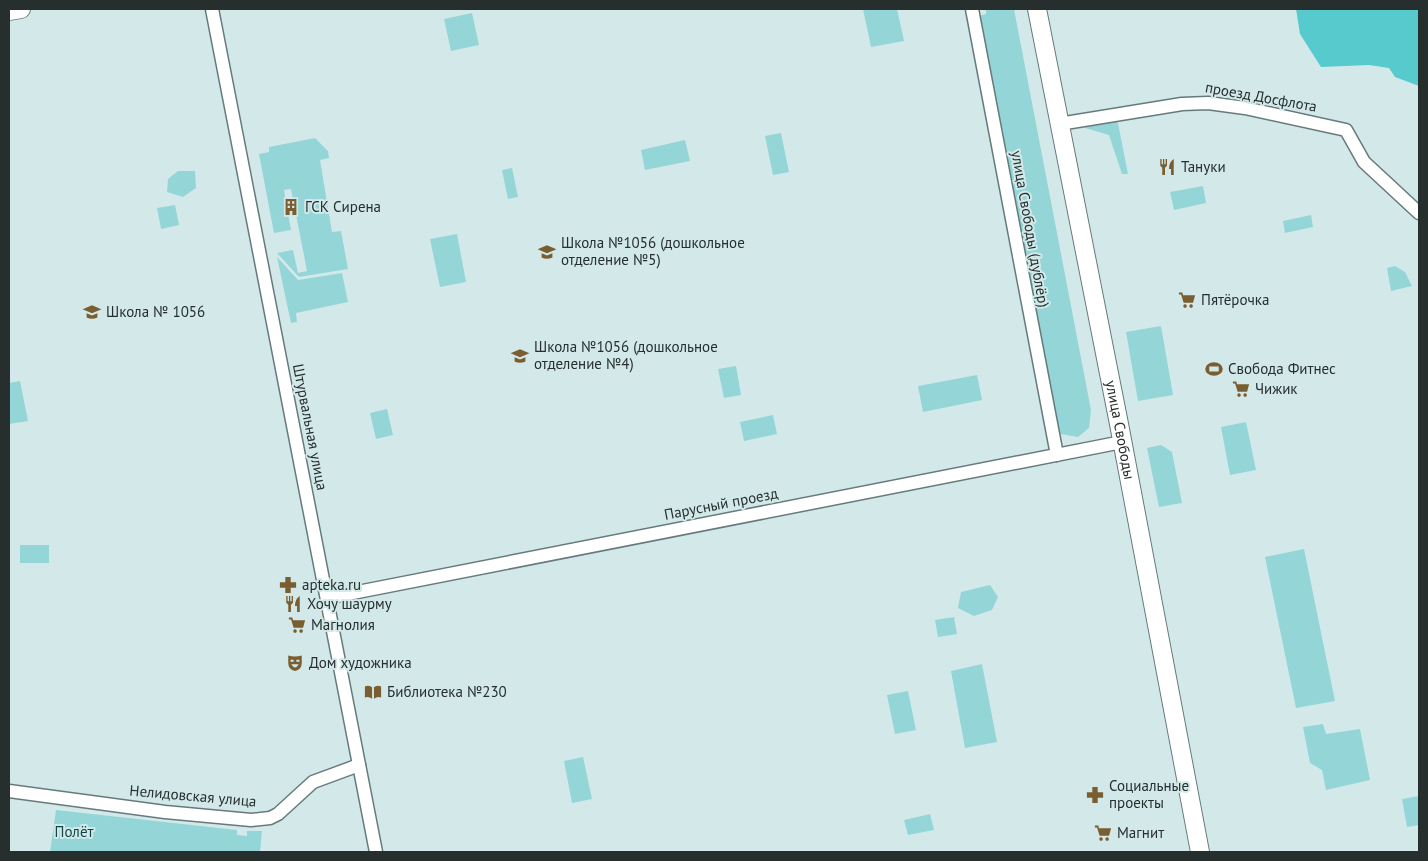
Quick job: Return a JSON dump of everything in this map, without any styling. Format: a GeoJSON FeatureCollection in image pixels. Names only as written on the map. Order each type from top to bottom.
{"type":"FeatureCollection","features":[{"type":"Feature","properties":{"kind":"main road"},"geometry":{"type":"LineString","coordinates":[[9,11],[21,9]]}},
{"type":"Feature","properties":{"kind":"main road","name":"улица Свободы"},"geometry":{"type":"LineString","coordinates":[[1037,9],[1200,852]]}},
{"type":"Feature","properties":{"kind":"street","name":"Штурвальная улица"},"geometry":{"type":"LineString","coordinates":[[212,9],[376,852]]}},
{"type":"Feature","properties":{"kind":"street","name":"улица Свободы (дублёр)"},"geometry":{"type":"LineString","coordinates":[[972,9],[1057,455]]}},
{"type":"Feature","properties":{"kind":"street","name":"проезд Досфлота"},"geometry":{"type":"LineString","coordinates":[[1059,124],[1191,102],[1245,108],[1346,130],[1364,162],[1419,213]]}},
{"type":"Feature","properties":{"kind":"street","name":"Парусный проезд"},"geometry":{"type":"LineString","coordinates":[[326,598],[1122,442]]}},
{"type":"Feature","properties":{"kind":"street","name":"Нелидовская улица"},"geometry":{"type":"LineString","coordinates":[[9,791],[165,812],[251,820],[270,818],[278,814],[312,782],[359,765]]}},
{"type":"Feature","properties":{"kind":"green space"},"geometry":{"type":"Polygon","coordinates":[[[863,9],[897,9],[904,41],[871,47],[863,9]]]}},
{"type":"Feature","properties":{"kind":"green space"},"geometry":{"type":"Polygon","coordinates":[[[986,9],[1014,9],[1091,410],[1089,428],[1078,437],[1061,434],[1059,431],[979,16],[986,14],[986,9]]]}},
{"type":"Feature","properties":{"kind":"green space"},"geometry":{"type":"Polygon","coordinates":[[[472,13],[479,45],[451,51],[444,19],[472,13]]]}},
{"type":"Feature","properties":{"kind":"green space"},"geometry":{"type":"Polygon","coordinates":[[[1117,118],[1128,174],[1122,174],[1109,135],[1085,128],[1085,125],[1117,118]]]}},
{"type":"Feature","properties":{"kind":"green space"},"geometry":{"type":"Polygon","coordinates":[[[781,133],[789,172],[773,175],[765,136],[781,133]]]}},
{"type":"Feature","properties":{"kind":"green space"},"geometry":{"type":"Polygon","coordinates":[[[315,138],[328,151],[329,158],[320,160],[332,232],[341,231],[348,269],[299,277],[277,253],[293,250],[298,273],[307,271],[291,189],[284,190],[291,230],[274,233],[259,154],[269,152],[269,147],[315,138]]]}},
{"type":"Feature","properties":{"kind":"green space"},"geometry":{"type":"Polygon","coordinates":[[[685,140],[690,161],[645,170],[641,150],[685,140]]]}},
{"type":"Feature","properties":{"kind":"green space"},"geometry":{"type":"Polygon","coordinates":[[[512,168],[518,197],[508,199],[502,170],[512,168]]]}},
{"type":"Feature","properties":{"kind":"green space"},"geometry":{"type":"Polygon","coordinates":[[[178,171],[195,171],[196,188],[183,197],[167,192],[168,179],[178,171]]]}},
{"type":"Feature","properties":{"kind":"green space"},"geometry":{"type":"Polygon","coordinates":[[[1203,186],[1206,203],[1174,210],[1170,192],[1203,186]]]}},
{"type":"Feature","properties":{"kind":"green space"},"geometry":{"type":"Polygon","coordinates":[[[175,205],[179,225],[161,229],[157,208],[175,205]]]}},
{"type":"Feature","properties":{"kind":"green space"},"geometry":{"type":"Polygon","coordinates":[[[1311,215],[1313,227],[1285,233],[1283,221],[1311,215]]]}},
{"type":"Feature","properties":{"kind":"green space"},"geometry":{"type":"Polygon","coordinates":[[[457,234],[466,282],[440,287],[430,239],[457,234]]]}},
{"type":"Feature","properties":{"kind":"green space"},"geometry":{"type":"Polygon","coordinates":[[[277,257],[298,280],[342,273],[348,302],[296,313],[297,322],[291,323],[277,257]]]}},
{"type":"Feature","properties":{"kind":"green space"},"geometry":{"type":"Polygon","coordinates":[[[1395,266],[1405,272],[1412,286],[1391,291],[1387,268],[1395,266]]]}},
{"type":"Feature","properties":{"kind":"green space"},"geometry":{"type":"Polygon","coordinates":[[[1161,326],[1173,395],[1138,401],[1126,332],[1161,326]]]}},
{"type":"Feature","properties":{"kind":"green space"},"geometry":{"type":"Polygon","coordinates":[[[736,366],[741,395],[724,398],[718,369],[736,366]]]}},
{"type":"Feature","properties":{"kind":"green space"},"geometry":{"type":"Polygon","coordinates":[[[977,375],[982,400],[923,412],[918,386],[977,375]]]}},
{"type":"Feature","properties":{"kind":"green space"},"geometry":{"type":"Polygon","coordinates":[[[20,381],[28,421],[9,424],[9,383],[20,381]]]}},
{"type":"Feature","properties":{"kind":"green space"},"geometry":{"type":"Polygon","coordinates":[[[387,409],[393,435],[376,439],[370,413],[387,409]]]}},
{"type":"Feature","properties":{"kind":"green space"},"geometry":{"type":"Polygon","coordinates":[[[773,415],[777,434],[744,441],[740,422],[773,415]]]}},
{"type":"Feature","properties":{"kind":"green space"},"geometry":{"type":"Polygon","coordinates":[[[1246,422],[1256,470],[1230,475],[1221,427],[1246,422]]]}},
{"type":"Feature","properties":{"kind":"green space"},"geometry":{"type":"Polygon","coordinates":[[[1161,445],[1172,452],[1182,503],[1159,507],[1147,448],[1161,445]]]}},
{"type":"Feature","properties":{"kind":"green space"},"geometry":{"type":"Polygon","coordinates":[[[20,545],[49,545],[49,563],[20,563],[20,545]]]}},
{"type":"Feature","properties":{"kind":"green space"},"geometry":{"type":"Polygon","coordinates":[[[1304,549],[1335,701],[1296,708],[1265,557],[1304,549]]]}},
{"type":"Feature","properties":{"kind":"green space"},"geometry":{"type":"Polygon","coordinates":[[[990,585],[998,597],[992,610],[974,616],[958,608],[961,592],[990,585]]]}},
{"type":"Feature","properties":{"kind":"green space"},"geometry":{"type":"Polygon","coordinates":[[[954,617],[957,634],[938,637],[935,620],[954,617]]]}},
{"type":"Feature","properties":{"kind":"green space"},"geometry":{"type":"Polygon","coordinates":[[[982,664],[997,742],[965,748],[951,671],[982,664]]]}},
{"type":"Feature","properties":{"kind":"green space"},"geometry":{"type":"Polygon","coordinates":[[[908,691],[916,730],[895,734],[887,695],[908,691]]]}},
{"type":"Feature","properties":{"kind":"green space"},"geometry":{"type":"Polygon","coordinates":[[[1323,724],[1326,734],[1360,729],[1370,780],[1326,790],[1322,770],[1310,763],[1303,727],[1323,724]]]}},
{"type":"Feature","properties":{"kind":"green space"},"geometry":{"type":"Polygon","coordinates":[[[583,757],[592,799],[572,803],[564,761],[583,757]]]}},
{"type":"Feature","properties":{"kind":"green space"},"geometry":{"type":"Polygon","coordinates":[[[1419,796],[1419,825],[1407,827],[1402,799],[1419,796]]]}},
{"type":"Feature","properties":{"kind":"green space","name":"Полёт"},"geometry":{"type":"Polygon","coordinates":[[[56,810],[237,830],[237,835],[247,836],[247,831],[262,831],[260,852],[50,852],[56,810]]]}},
{"type":"Feature","properties":{"kind":"green space"},"geometry":{"type":"Polygon","coordinates":[[[930,814],[934,830],[908,835],[904,820],[930,814]]]}},
{"type":"Feature","properties":{"kind":"shaded area"},"geometry":{"type":"Polygon","coordinates":[[[1296,9],[1419,9],[1419,86],[1395,77],[1389,68],[1369,65],[1321,67],[1300,34],[1296,9]]]}},
{"type":"Feature","properties":{"kind":"place","name":"Тануки"},"geometry":{"type":"Point","coordinates":[1167,167]}},
{"type":"Feature","properties":{"kind":"place","name":"ГСК Сирена"},"geometry":{"type":"Point","coordinates":[291,207]}},
{"type":"Feature","properties":{"kind":"place","name":"Школа №1056 (дошкольное отделение №5)"},"geometry":{"type":"Point","coordinates":[547,252]}},
{"type":"Feature","properties":{"kind":"place","name":"Пятёрочка"},"geometry":{"type":"Point","coordinates":[1187,300]}},
{"type":"Feature","properties":{"kind":"place","name":"Школа № 1056"},"geometry":{"type":"Point","coordinates":[92,312]}},
{"type":"Feature","properties":{"kind":"place","name":"Школа №1056 (дошкольное отделение №4)"},"geometry":{"type":"Point","coordinates":[520,356]}},
{"type":"Feature","properties":{"kind":"place","name":"Свобода Фитнес"},"geometry":{"type":"Point","coordinates":[1214,369]}},
{"type":"Feature","properties":{"kind":"place","name":"Чижик"},"geometry":{"type":"Point","coordinates":[1241,389]}},
{"type":"Feature","properties":{"kind":"place","name":"apteka.ru"},"geometry":{"type":"Point","coordinates":[288,585]}},
{"type":"Feature","properties":{"kind":"place","name":"Хочу шаурму"},"geometry":{"type":"Point","coordinates":[293,604]}},
{"type":"Feature","properties":{"kind":"place","name":"Магнолия"},"geometry":{"type":"Point","coordinates":[297,625]}},
{"type":"Feature","properties":{"kind":"place","name":"Дом художника"},"geometry":{"type":"Point","coordinates":[295,663]}},
{"type":"Feature","properties":{"kind":"place","name":"Библиотека №230"},"geometry":{"type":"Point","coordinates":[373,692]}},
{"type":"Feature","properties":{"kind":"place","name":"Социальные проекты"},"geometry":{"type":"Point","coordinates":[1095,795]}},
{"type":"Feature","properties":{"kind":"place","name":"Магнит"},"geometry":{"type":"Point","coordinates":[1103,833]}}]}
